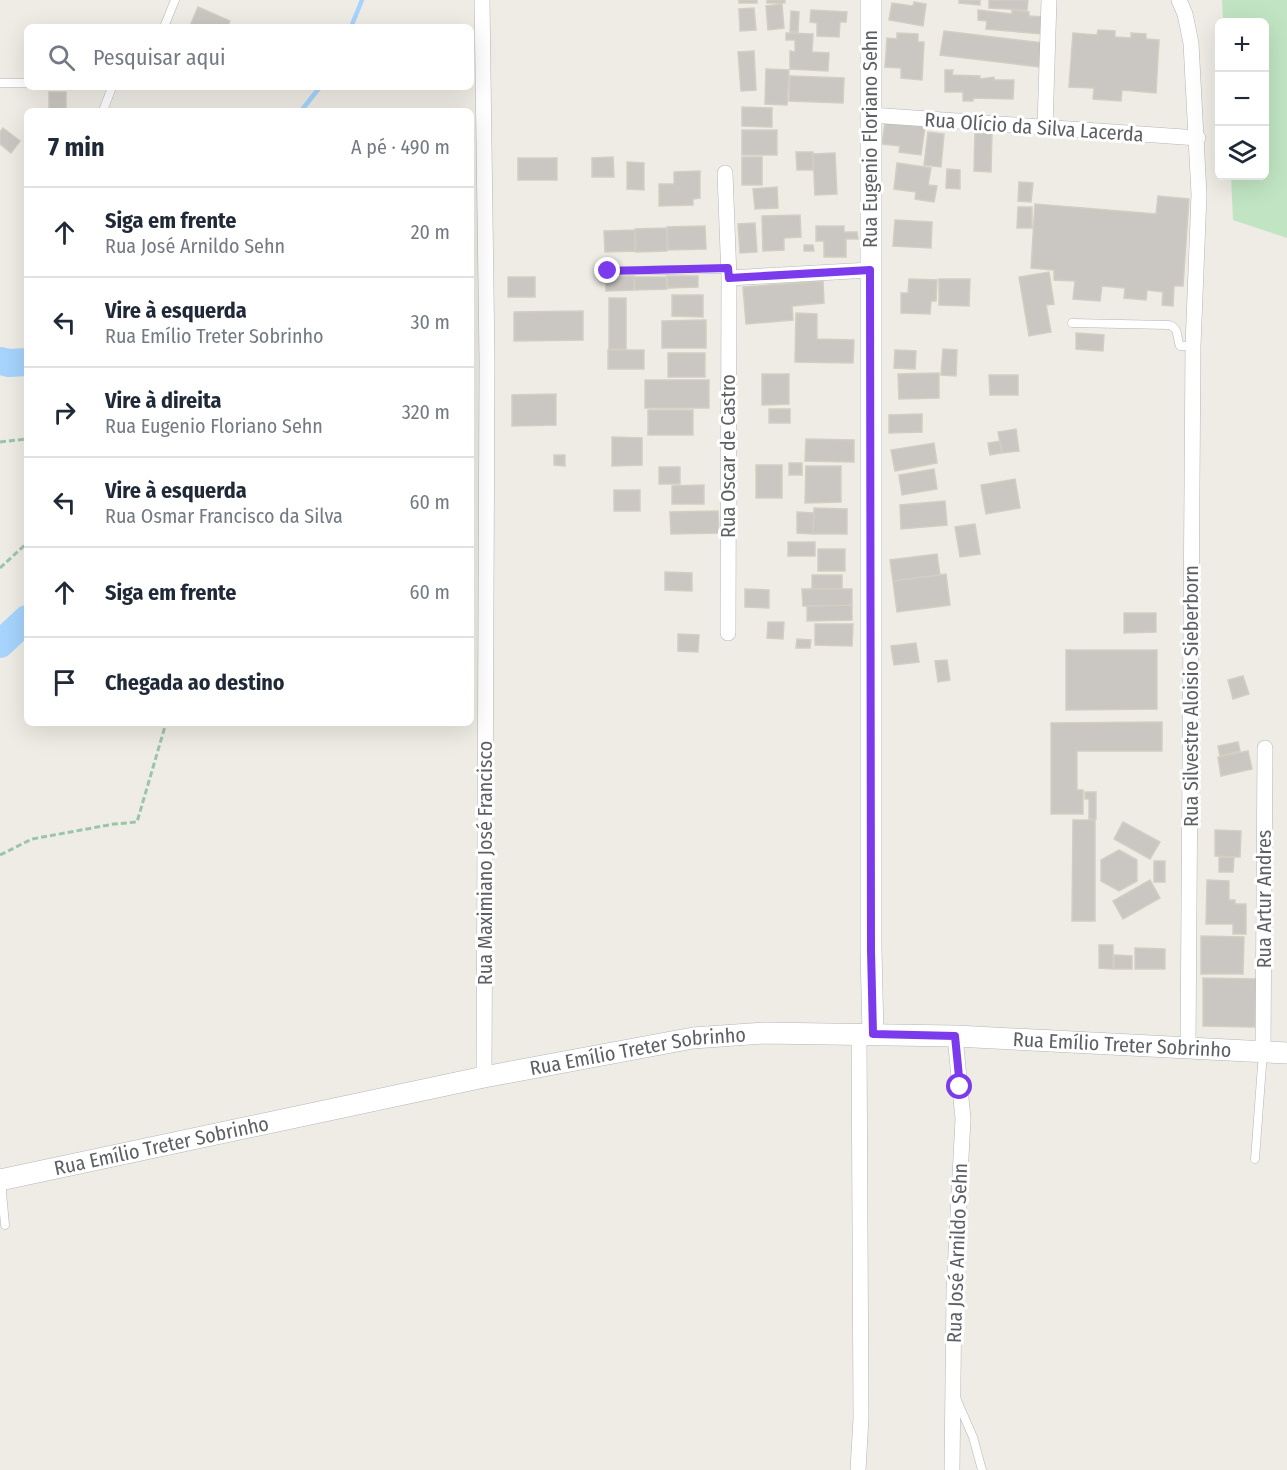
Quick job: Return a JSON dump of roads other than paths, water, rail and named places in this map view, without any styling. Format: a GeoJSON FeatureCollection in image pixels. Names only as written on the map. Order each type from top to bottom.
{"type":"FeatureCollection","features":[{"type":"Feature","properties":{"kind":"main road","name":"Rua Eugenio Floriano Sehn"},"geometry":{"type":"LineString","coordinates":[[866,1034],[871,950],[871,0]]}},
{"type":"Feature","properties":{"kind":"main road","name":"Rua Emílio Treter Sobrinho"},"geometry":{"type":"LineString","coordinates":[[0,1180],[484,1077],[693,1038],[765,1033],[955,1036],[1188,1046],[1287,1053]]}},
{"type":"Feature","properties":{"kind":"street","name":"Rua Maximiano José Francisco"},"geometry":{"type":"LineString","coordinates":[[482,0],[487,361],[478,635],[484,1077]]}},
{"type":"Feature","properties":{"kind":"street"},"geometry":{"type":"LineString","coordinates":[[1045,127],[1049,0]]}},
{"type":"Feature","properties":{"kind":"street","name":"Rua Silvestre Aloisio Sieberborn"},"geometry":{"type":"LineString","coordinates":[[1179,0],[1185,14],[1191,43],[1198,138],[1199,194],[1193,346],[1188,1046]]}},
{"type":"Feature","properties":{"kind":"street","name":"Rua Olício da Silva Lacerda"},"geometry":{"type":"LineString","coordinates":[[871,115],[1198,138]]}},
{"type":"Feature","properties":{"kind":"street","name":"Rua Oscar de Castro"},"geometry":{"type":"LineString","coordinates":[[725,173],[728,273],[728,633]]}},
{"type":"Feature","properties":{"kind":"street"},"geometry":{"type":"LineString","coordinates":[[728,273],[870,270]]}},
{"type":"Feature","properties":{"kind":"street","name":"Rua Artur Andres"},"geometry":{"type":"LineString","coordinates":[[1263,1051],[1265,748]]}},
{"type":"Feature","properties":{"kind":"street"},"geometry":{"type":"LineString","coordinates":[[858,1470],[861,1418],[866,1034]]}},
{"type":"Feature","properties":{"kind":"street","name":"Rua José Arnildo Sehn"},"geometry":{"type":"LineString","coordinates":[[952,1470],[954,1291],[963,1119],[955,1036]]}},
{"type":"Feature","properties":{"kind":"lane"},"geometry":{"type":"LineString","coordinates":[[165,24],[174,0]]}},
{"type":"Feature","properties":{"kind":"lane"},"geometry":{"type":"LineString","coordinates":[[0,83],[24,83]]}},
{"type":"Feature","properties":{"kind":"lane"},"geometry":{"type":"LineString","coordinates":[[105,108],[111,90]]}},
{"type":"Feature","properties":{"kind":"lane"},"geometry":{"type":"LineString","coordinates":[[608,271],[728,273]]}},
{"type":"Feature","properties":{"kind":"lane"},"geometry":{"type":"LineString","coordinates":[[1072,323],[1169,325],[1176,330],[1180,346],[1193,346]]}},
{"type":"Feature","properties":{"kind":"lane"},"geometry":{"type":"LineString","coordinates":[[1255,1159],[1263,1051]]}},
{"type":"Feature","properties":{"kind":"lane"},"geometry":{"type":"LineString","coordinates":[[0,1180],[5,1225]]}},
{"type":"Feature","properties":{"kind":"lane"},"geometry":{"type":"LineString","coordinates":[[953,1391],[973,1437],[982,1470]]}},
{"type":"Feature","properties":{"kind":"waterway"},"geometry":{"type":"LineString","coordinates":[[352,24],[362,0]]}},
{"type":"Feature","properties":{"kind":"waterway"},"geometry":{"type":"LineString","coordinates":[[303,108],[318,90]]}},
{"type":"Feature","properties":{"kind":"waterway"},"geometry":{"type":"LineString","coordinates":[[0,361],[24,362]]}},
{"type":"Feature","properties":{"kind":"waterway"},"geometry":{"type":"LineString","coordinates":[[0,644],[24,622]]}}]}
